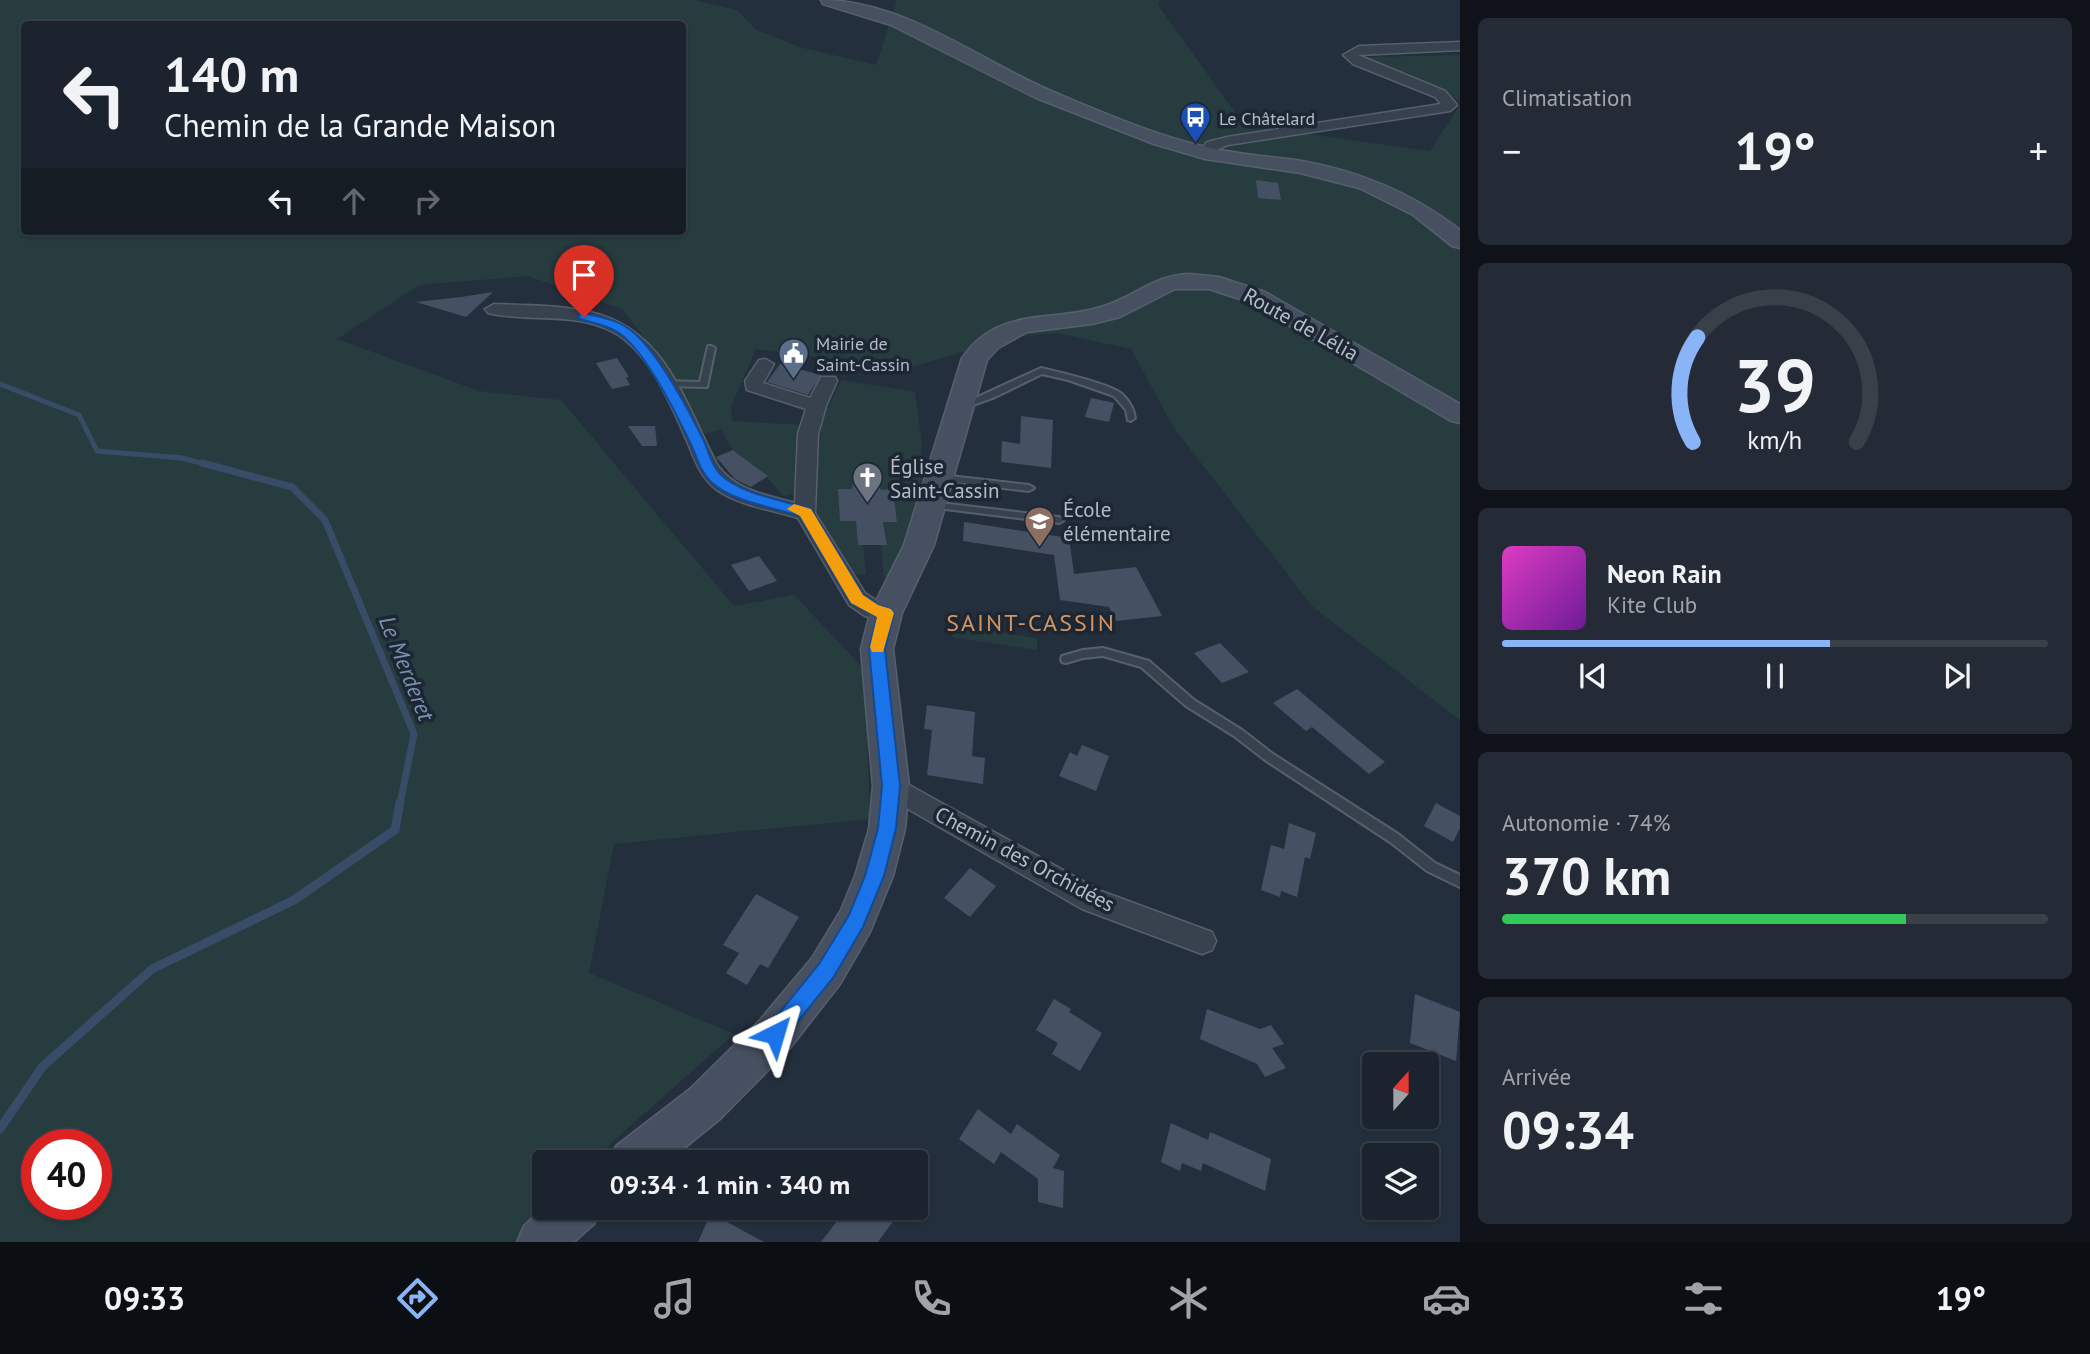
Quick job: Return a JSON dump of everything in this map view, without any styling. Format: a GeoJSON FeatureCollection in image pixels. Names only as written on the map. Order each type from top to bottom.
{"type":"FeatureCollection","features":[{"type":"Feature","properties":{"kind":"street"},"geometry":{"type":"LineString","coordinates":[[829,0],[897,21],[1043,94],[1098,117],[1205,153],[1300,167],[1366,183],[1421,210],[1460,241]]}},
{"type":"Feature","properties":{"kind":"street"},"geometry":{"type":"LineString","coordinates":[[1205,153],[1212,145],[1227,141],[1445,108],[1450,105],[1449,102],[1440,94],[1349,55],[1359,50],[1460,46]]}},
{"type":"Feature","properties":{"kind":"street","name":"Route de Lélia"},"geometry":{"type":"LineString","coordinates":[[647,1150],[714,1095],[775,1034],[826,971],[856,920],[874,876],[887,828],[891,786],[877,649],[886,613],[919,545],[975,358],[996,335],[1027,324],[1110,313],[1158,286],[1189,280],[1223,284],[1250,293],[1460,415]]}},
{"type":"Feature","properties":{"kind":"street"},"geometry":{"type":"LineString","coordinates":[[494,309],[562,313],[606,322],[636,340],[665,384],[697,441],[708,469],[717,479],[734,490],[805,513]]}},
{"type":"Feature","properties":{"kind":"street"},"geometry":{"type":"LineString","coordinates":[[765,364],[754,381],[754,386],[816,406]]}},
{"type":"Feature","properties":{"kind":"street"},"geometry":{"type":"LineString","coordinates":[[828,381],[807,434],[805,513],[857,599],[873,610],[886,613]]}},
{"type":"Feature","properties":{"kind":"street","name":"Chemin des Orchidées"},"geometry":{"type":"LineString","coordinates":[[891,786],[1091,900],[1202,941]]}},
{"type":"Feature","properties":{"kind":"street"},"geometry":{"type":"LineString","coordinates":[[540,1242],[565,1220]]}},
{"type":"Feature","properties":{"kind":"lane"},"geometry":{"type":"LineString","coordinates":[[665,384],[704,385],[711,348]]}},
{"type":"Feature","properties":{"kind":"lane"},"geometry":{"type":"LineString","coordinates":[[960,407],[1041,371],[1117,394],[1130,410],[1131,418]]}},
{"type":"Feature","properties":{"kind":"lane"},"geometry":{"type":"LineString","coordinates":[[937,478],[1029,488]]}},
{"type":"Feature","properties":{"kind":"lane"},"geometry":{"type":"LineString","coordinates":[[930,505],[1059,520]]}},
{"type":"Feature","properties":{"kind":"lane"},"geometry":{"type":"LineString","coordinates":[[1066,659],[1103,652],[1145,664],[1191,703],[1269,757],[1394,838],[1432,867],[1460,881]]}},
{"type":"Feature","properties":{"kind":"green space"},"geometry":{"type":"Polygon","coordinates":[[[0,0],[694,0],[737,10],[755,29],[799,47],[876,65],[897,0],[1161,0],[1158,5],[1244,125],[1430,151],[1460,105],[1460,720],[1312,606],[1174,428],[1131,349],[1057,333],[1014,337],[905,369],[756,349],[731,407],[732,421],[803,425],[803,492],[783,496],[762,471],[733,450],[721,430],[701,434],[647,341],[622,309],[528,276],[419,285],[337,339],[479,391],[561,400],[734,606],[794,595],[865,670],[870,819],[614,844],[589,973],[734,1034],[604,1150],[532,1150],[532,1219],[514,1242],[0,1242],[0,0]]]}},
{"type":"Feature","properties":{"kind":"green space"},"geometry":{"type":"Polygon","coordinates":[[[1460,55],[1460,101],[1367,57],[1460,55]]]}},
{"type":"Feature","properties":{"kind":"green space"},"geometry":{"type":"Polygon","coordinates":[[[842,380],[915,392],[921,438],[922,476],[911,542],[893,576],[884,576],[881,545],[887,545],[883,522],[897,522],[893,490],[881,490],[877,483],[866,480],[859,481],[851,489],[838,490],[840,520],[856,521],[858,545],[863,545],[866,574],[850,575],[817,520],[816,479],[822,419],[842,380]]]}},
{"type":"Feature","properties":{"kind":"green space"},"geometry":{"type":"Polygon","coordinates":[[[953,625],[1037,638],[1037,650],[952,637],[953,625]]]}},
{"type":"Feature","properties":{"kind":"building"},"geometry":{"type":"Polygon","coordinates":[[[1256,180],[1278,183],[1281,200],[1258,198],[1256,180]]]}},
{"type":"Feature","properties":{"kind":"building"},"geometry":{"type":"Polygon","coordinates":[[[493,292],[466,317],[416,302],[461,297],[493,292]]]}},
{"type":"Feature","properties":{"kind":"building"},"geometry":{"type":"Polygon","coordinates":[[[617,358],[629,377],[626,378],[630,385],[612,389],[596,363],[617,358]]]}},
{"type":"Feature","properties":{"kind":"building","name":"Mairie de Saint-Cassin"},"geometry":{"type":"Polygon","coordinates":[[[780,364],[821,375],[808,395],[767,382],[780,364]]]}},
{"type":"Feature","properties":{"kind":"building"},"geometry":{"type":"Polygon","coordinates":[[[1091,398],[1114,403],[1109,422],[1085,417],[1091,398]]]}},
{"type":"Feature","properties":{"kind":"building"},"geometry":{"type":"Polygon","coordinates":[[[1021,416],[1053,420],[1051,468],[1001,462],[1002,441],[1020,444],[1021,416]]]}},
{"type":"Feature","properties":{"kind":"building"},"geometry":{"type":"Polygon","coordinates":[[[628,426],[655,426],[657,446],[642,446],[628,426]]]}},
{"type":"Feature","properties":{"kind":"building"},"geometry":{"type":"Polygon","coordinates":[[[733,450],[768,476],[751,487],[735,479],[716,457],[733,450]]]}},
{"type":"Feature","properties":{"kind":"building","name":"Église Saint-Cassin"},"geometry":{"type":"Polygon","coordinates":[[[861,479],[877,483],[881,490],[893,489],[897,522],[883,522],[887,545],[858,545],[856,521],[840,521],[838,489],[851,489],[854,482],[861,479]]]}},
{"type":"Feature","properties":{"kind":"building"},"geometry":{"type":"Polygon","coordinates":[[[964,522],[1069,538],[1074,574],[1136,567],[1162,616],[1116,621],[1109,607],[1060,600],[1054,555],[963,541],[964,522]]]}},
{"type":"Feature","properties":{"kind":"building"},"geometry":{"type":"Polygon","coordinates":[[[759,556],[777,581],[749,591],[731,565],[759,556]]]}},
{"type":"Feature","properties":{"kind":"building"},"geometry":{"type":"Polygon","coordinates":[[[1220,643],[1249,672],[1222,683],[1194,653],[1220,643]]]}},
{"type":"Feature","properties":{"kind":"building"},"geometry":{"type":"Polygon","coordinates":[[[1297,689],[1385,762],[1369,774],[1312,727],[1306,731],[1273,703],[1297,689]]]}},
{"type":"Feature","properties":{"kind":"building"},"geometry":{"type":"Polygon","coordinates":[[[927,705],[975,712],[972,756],[985,758],[983,784],[927,775],[932,730],[924,729],[927,705]]]}},
{"type":"Feature","properties":{"kind":"building"},"geometry":{"type":"Polygon","coordinates":[[[1082,745],[1109,756],[1096,791],[1059,776],[1070,752],[1077,756],[1082,745]]]}},
{"type":"Feature","properties":{"kind":"building"},"geometry":{"type":"Polygon","coordinates":[[[1436,803],[1460,816],[1460,828],[1453,842],[1424,826],[1436,803]]]}},
{"type":"Feature","properties":{"kind":"building"},"geometry":{"type":"Polygon","coordinates":[[[1289,823],[1316,833],[1310,859],[1305,857],[1297,897],[1281,891],[1280,897],[1261,890],[1271,845],[1284,849],[1289,823]]]}},
{"type":"Feature","properties":{"kind":"building"},"geometry":{"type":"Polygon","coordinates":[[[970,868],[996,886],[970,917],[944,898],[970,868]]]}},
{"type":"Feature","properties":{"kind":"building"},"geometry":{"type":"Polygon","coordinates":[[[756,894],[799,917],[768,968],[760,964],[747,985],[726,973],[739,953],[723,945],[756,894]]]}},
{"type":"Feature","properties":{"kind":"building"},"geometry":{"type":"Polygon","coordinates":[[[1415,994],[1460,1012],[1456,1061],[1439,1052],[1410,1043],[1415,994]]]}},
{"type":"Feature","properties":{"kind":"building"},"geometry":{"type":"Polygon","coordinates":[[[1054,999],[1102,1033],[1080,1071],[1052,1054],[1058,1043],[1036,1030],[1054,999]]]}},
{"type":"Feature","properties":{"kind":"building"},"geometry":{"type":"Polygon","coordinates":[[[1207,1009],[1260,1029],[1271,1025],[1284,1044],[1272,1048],[1286,1068],[1265,1077],[1257,1064],[1200,1039],[1207,1009]]]}},
{"type":"Feature","properties":{"kind":"building"},"geometry":{"type":"Polygon","coordinates":[[[978,1109],[1011,1134],[1017,1124],[1060,1155],[1053,1168],[1064,1171],[1063,1208],[1038,1202],[1038,1179],[1001,1152],[994,1164],[959,1139],[978,1109]]]}},
{"type":"Feature","properties":{"kind":"building"},"geometry":{"type":"Polygon","coordinates":[[[1171,1123],[1208,1140],[1210,1132],[1271,1159],[1265,1191],[1203,1163],[1201,1171],[1182,1163],[1180,1171],[1161,1162],[1171,1123]]]}},
{"type":"Feature","properties":{"kind":"building"},"geometry":{"type":"Polygon","coordinates":[[[708,1220],[722,1220],[764,1242],[698,1242],[708,1220]]]}},
{"type":"Feature","properties":{"kind":"building"},"geometry":{"type":"Polygon","coordinates":[[[838,1220],[894,1220],[878,1242],[821,1242],[838,1220]]]}},
{"type":"Feature","properties":{"kind":"waterway","name":"Le Merderet"},"geometry":{"type":"LineString","coordinates":[[0,384],[79,415],[97,451],[182,458],[209,465]]}},
{"type":"Feature","properties":{"kind":"waterway","name":"Le Merderet"},"geometry":{"type":"LineString","coordinates":[[202,463],[292,487],[325,520],[414,734],[400,804]]}},
{"type":"Feature","properties":{"kind":"waterway","name":"Le Merderet"},"geometry":{"type":"LineString","coordinates":[[0,1129],[42,1067],[152,969],[294,900],[395,830],[400,802]]}},
{"type":"Feature","properties":{"kind":"slow traffic"},"geometry":{"type":"LineString","coordinates":[[794,509],[805,513],[857,599],[873,610],[886,613],[878,647]]}},
{"type":"Feature","properties":{"kind":"place","name":"Le Châtelard"},"geometry":{"type":"Point","coordinates":[1196,145]}},
{"type":"Feature","properties":{"kind":"place","name":"Mairie de Saint-Cassin"},"geometry":{"type":"Point","coordinates":[793,380]}},
{"type":"Feature","properties":{"kind":"place","name":"Église Saint-Cassin"},"geometry":{"type":"Point","coordinates":[867,505]}},
{"type":"Feature","properties":{"kind":"place","name":"École élémentaire"},"geometry":{"type":"Point","coordinates":[1040,548]}},
{"type":"Feature","properties":{"kind":"district","name":"SAINT-CASSIN"},"geometry":{"type":"Point","coordinates":[1031,622]}},
{"type":"Feature","properties":{"kind":"route"},"geometry":{"type":"LineString","coordinates":[[584,317],[606,322],[636,340],[665,384],[697,441],[708,469],[717,479],[734,490],[805,513],[857,599],[873,610],[886,613],[877,649],[891,786],[887,828],[874,876],[856,920],[826,971],[775,1034]]}}]}
